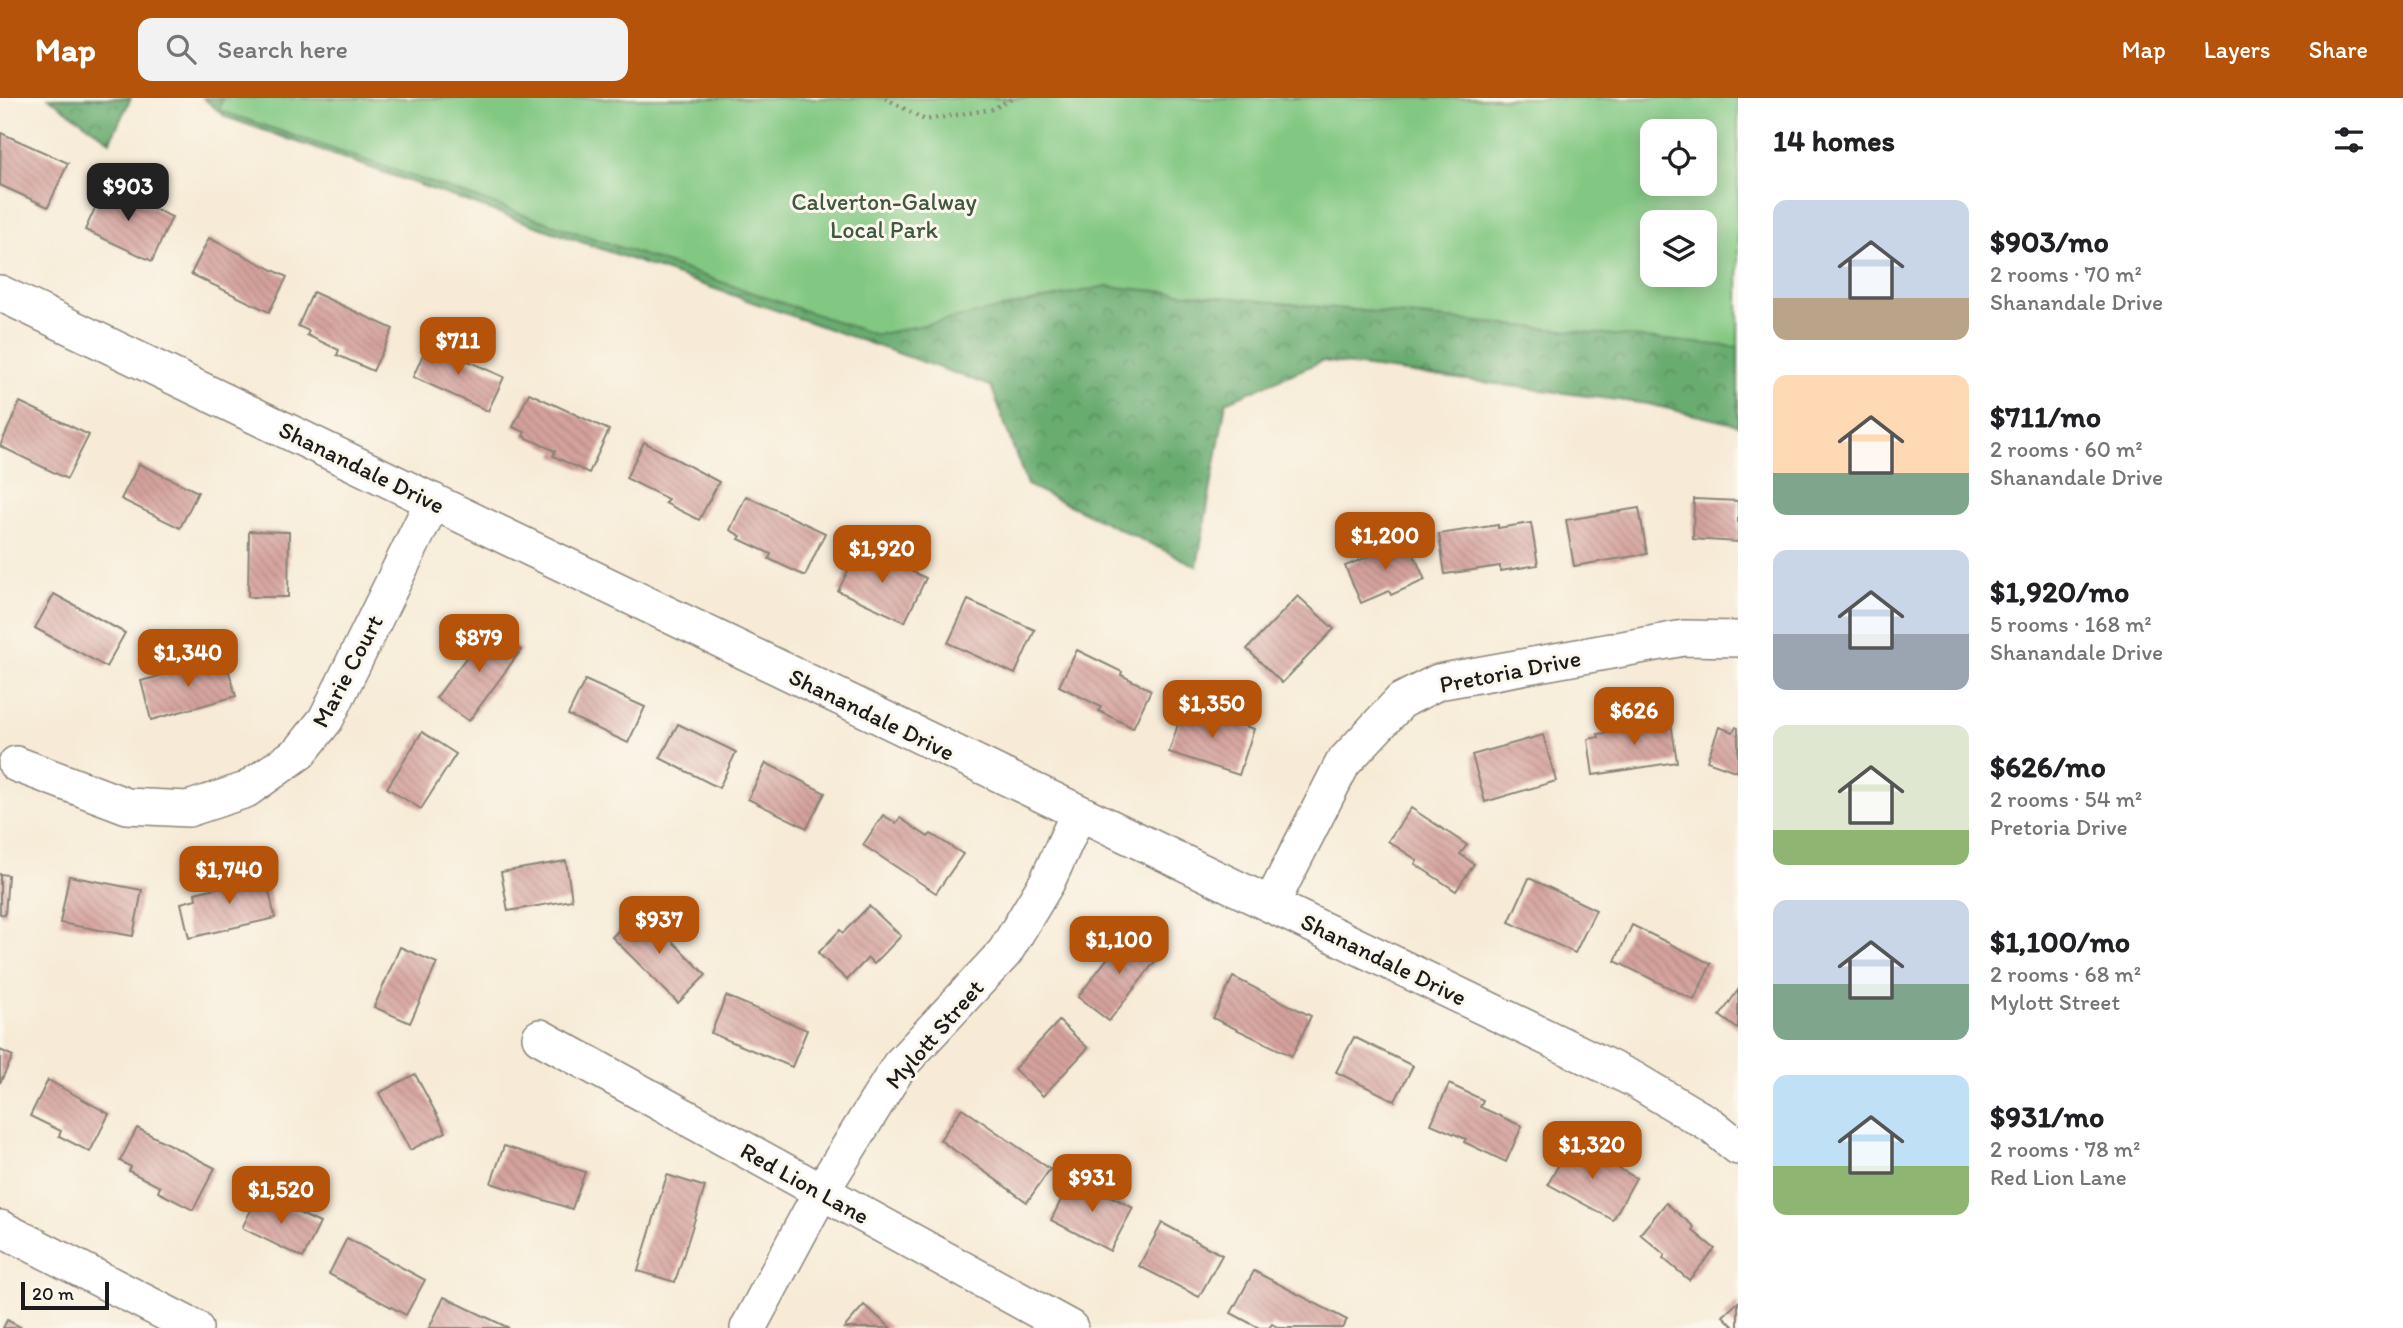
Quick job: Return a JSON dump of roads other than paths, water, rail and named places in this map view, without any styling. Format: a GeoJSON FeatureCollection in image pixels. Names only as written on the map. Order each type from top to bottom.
{"type":"FeatureCollection","features":[{"type":"Feature","properties":{"kind":"street","name":"Shanandale Drive"},"geometry":{"type":"LineString","coordinates":[[0,293],[1633,1079],[1712,1126],[1738,1147]]}},
{"type":"Feature","properties":{"kind":"street","name":"Marie Court"},"geometry":{"type":"LineString","coordinates":[[16,764],[127,806],[188,809],[246,790],[300,752],[326,719],[433,501]]}},
{"type":"Feature","properties":{"kind":"street","name":"Pretoria Drive"},"geometry":{"type":"LineString","coordinates":[[1271,904],[1343,763],[1401,701],[1438,682],[1684,638],[1738,639]]}},
{"type":"Feature","properties":{"kind":"street","name":"Mylott Street"},"geometry":{"type":"LineString","coordinates":[[748,1328],[821,1192],[899,1066],[1005,952],[1047,882],[1078,814]]}},
{"type":"Feature","properties":{"kind":"street","name":"Red Lion Lane"},"geometry":{"type":"LineString","coordinates":[[540,1037],[1070,1328]]}},
{"type":"Feature","properties":{"kind":"street"},"geometry":{"type":"LineString","coordinates":[[0,1228],[195,1328]]}},
{"type":"Feature","properties":{"kind":"park label","name":"Calverton-Galway Local Park"},"geometry":{"type":"Point","coordinates":[884,215]}}]}
